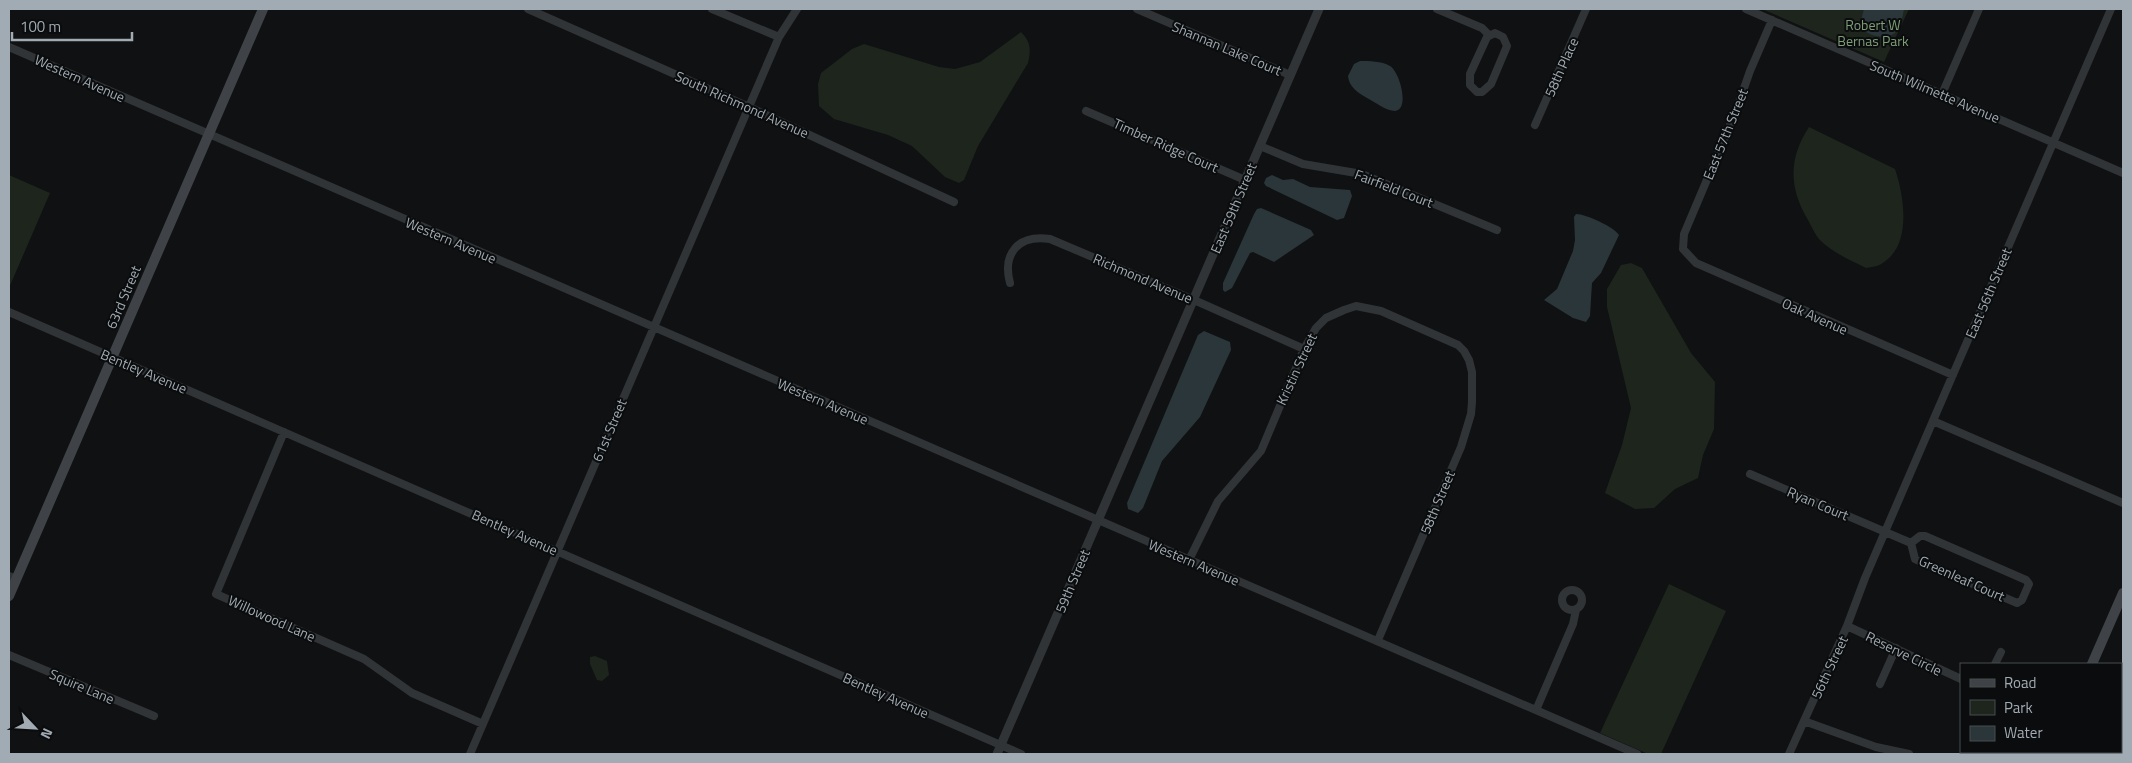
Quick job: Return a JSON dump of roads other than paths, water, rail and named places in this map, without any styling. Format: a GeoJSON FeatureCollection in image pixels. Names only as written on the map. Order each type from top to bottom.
{"type":"FeatureCollection","features":[{"type":"Feature","properties":{"kind":"main road","name":"63rd Street"},"geometry":{"type":"LineString","coordinates":[[9,596],[12,578],[112,357],[263,9]]}},
{"type":"Feature","properties":{"kind":"main road"},"geometry":{"type":"LineString","coordinates":[[2092,663],[2123,592]]}},
{"type":"Feature","properties":{"kind":"street","name":"South Richmond Avenue"},"geometry":{"type":"LineString","coordinates":[[528,9],[749,106],[954,202]]}},
{"type":"Feature","properties":{"kind":"street"},"geometry":{"type":"LineString","coordinates":[[712,9],[779,37]]}},
{"type":"Feature","properties":{"kind":"street","name":"61st Street"},"geometry":{"type":"LineString","coordinates":[[470,754],[779,37],[797,9]]}},
{"type":"Feature","properties":{"kind":"street","name":"Shannan Lake Court"},"geometry":{"type":"LineString","coordinates":[[1137,9],[1290,75]]}},
{"type":"Feature","properties":{"kind":"street","name":"East 59th Street"},"geometry":{"type":"LineString","coordinates":[[1147,408],[1319,9]]}},
{"type":"Feature","properties":{"kind":"street"},"geometry":{"type":"LineString","coordinates":[[1437,9],[1482,28],[1489,35]]}},
{"type":"Feature","properties":{"kind":"street","name":"58th Place"},"geometry":{"type":"LineString","coordinates":[[1535,125],[1586,9]]}},
{"type":"Feature","properties":{"kind":"street","name":"South Wilmette Avenue"},"geometry":{"type":"LineString","coordinates":[[1746,9],[2123,173]]}},
{"type":"Feature","properties":{"kind":"street"},"geometry":{"type":"LineString","coordinates":[[1942,94],[1979,9]]}},
{"type":"Feature","properties":{"kind":"street","name":"East 56th Street"},"geometry":{"type":"LineString","coordinates":[[1866,578],[2111,9]]}},
{"type":"Feature","properties":{"kind":"street","name":"East 57th Street"},"geometry":{"type":"LineString","coordinates":[[1683,249],[1684,234],[1772,20]]}},
{"type":"Feature","properties":{"kind":"street"},"geometry":{"type":"LineString","coordinates":[[1499,34],[1506,41],[1506,46],[1491,84],[1482,92],[1477,92],[1472,89],[1469,80],[1484,42],[1489,35],[1499,34]]}},
{"type":"Feature","properties":{"kind":"street","name":"Western Avenue"},"geometry":{"type":"LineString","coordinates":[[9,47],[1637,754]]}},
{"type":"Feature","properties":{"kind":"street","name":"Timber Ridge Court"},"geometry":{"type":"LineString","coordinates":[[1086,111],[1245,180]]}},
{"type":"Feature","properties":{"kind":"street","name":"Fairfield Court"},"geometry":{"type":"LineString","coordinates":[[1260,146],[1303,164],[1362,174],[1497,230]]}},
{"type":"Feature","properties":{"kind":"street","name":"Richmond Avenue"},"geometry":{"type":"LineString","coordinates":[[1010,283],[1007,272],[1011,252],[1019,244],[1039,238],[1071,248],[1304,349]]}},
{"type":"Feature","properties":{"kind":"street","name":"Oak Avenue"},"geometry":{"type":"LineString","coordinates":[[1683,249],[1696,263],[1953,375]]}},
{"type":"Feature","properties":{"kind":"street","name":"Kristin Street"},"geometry":{"type":"LineString","coordinates":[[1189,560],[1218,501],[1261,451],[1304,349],[1316,328],[1326,318],[1356,306],[1381,311],[1458,346],[1469,360]]}},
{"type":"Feature","properties":{"kind":"street","name":"Bentley Avenue"},"geometry":{"type":"LineString","coordinates":[[9,312],[557,551],[999,750],[1021,754]]}},
{"type":"Feature","properties":{"kind":"street","name":"58th Street"},"geometry":{"type":"LineString","coordinates":[[1378,640],[1466,433],[1472,402],[1472,372],[1469,360]]}},
{"type":"Feature","properties":{"kind":"street","name":"59th Street"},"geometry":{"type":"LineString","coordinates":[[999,750],[1147,408]]}},
{"type":"Feature","properties":{"kind":"street"},"geometry":{"type":"LineString","coordinates":[[1934,420],[2123,503]]}},
{"type":"Feature","properties":{"kind":"street","name":"Willowood Lane"},"geometry":{"type":"LineString","coordinates":[[284,432],[216,594],[364,658],[412,693],[483,724]]}},
{"type":"Feature","properties":{"kind":"street","name":"Ryan Court"},"geometry":{"type":"LineString","coordinates":[[1750,474],[1886,532]]}},
{"type":"Feature","properties":{"kind":"street","name":"Greenleaf Court"},"geometry":{"type":"LineString","coordinates":[[1886,532],[1911,543]]}},
{"type":"Feature","properties":{"kind":"street","name":"Greenleaf Court"},"geometry":{"type":"LineString","coordinates":[[1920,536],[1926,536],[2026,580],[2029,584],[2022,600],[2017,603],[1915,559],[1911,543],[1920,536]]}},
{"type":"Feature","properties":{"kind":"street","name":"56th Street"},"geometry":{"type":"LineString","coordinates":[[1790,754],[1847,626],[1866,578]]}},
{"type":"Feature","properties":{"kind":"street"},"geometry":{"type":"LineString","coordinates":[[1536,710],[1573,624],[1576,610]]}},
{"type":"Feature","properties":{"kind":"street","name":"Reserve Circle"},"geometry":{"type":"LineString","coordinates":[[1847,626],[1960,680]]}},
{"type":"Feature","properties":{"kind":"street"},"geometry":{"type":"LineString","coordinates":[[1880,684],[1896,648]]}},
{"type":"Feature","properties":{"kind":"street"},"geometry":{"type":"LineString","coordinates":[[1996,663],[2001,652]]}},
{"type":"Feature","properties":{"kind":"street","name":"Squire Lane"},"geometry":{"type":"LineString","coordinates":[[9,655],[154,716]]}},
{"type":"Feature","properties":{"kind":"street"},"geometry":{"type":"LineString","coordinates":[[1804,721],[1876,747],[1909,754]]}},
{"type":"Feature","properties":{"kind":"water"},"geometry":{"type":"Polygon","coordinates":[[[1864,9],[1904,9],[1902,19],[1895,33],[1881,37],[1872,35],[1859,28],[1864,9]]]}},
{"type":"Feature","properties":{"kind":"water"},"geometry":{"type":"Polygon","coordinates":[[[1360,61],[1383,63],[1394,70],[1402,90],[1403,98],[1400,109],[1392,111],[1384,108],[1360,94],[1352,86],[1348,76],[1354,64],[1360,61]]]}},
{"type":"Feature","properties":{"kind":"water"},"geometry":{"type":"Polygon","coordinates":[[[1272,175],[1283,180],[1293,179],[1310,187],[1350,190],[1352,196],[1344,218],[1337,220],[1266,186],[1264,183],[1266,178],[1272,175]]]}},
{"type":"Feature","properties":{"kind":"water"},"geometry":{"type":"Polygon","coordinates":[[[1261,208],[1311,230],[1314,235],[1274,262],[1253,252],[1250,253],[1232,288],[1225,292],[1223,290],[1223,283],[1254,214],[1257,209],[1261,208]]]}},
{"type":"Feature","properties":{"kind":"water"},"geometry":{"type":"Polygon","coordinates":[[[1576,214],[1586,216],[1612,228],[1619,235],[1601,273],[1592,283],[1590,316],[1586,322],[1573,318],[1544,300],[1557,289],[1573,251],[1575,240],[1574,217],[1576,214]]]}},
{"type":"Feature","properties":{"kind":"water"},"geometry":{"type":"Polygon","coordinates":[[[1204,331],[1230,342],[1231,350],[1200,417],[1162,461],[1143,508],[1138,513],[1128,509],[1127,503],[1198,335],[1204,331]]]}},
{"type":"Feature","properties":{"kind":"park label","name":"Robert W Bernas Park"},"geometry":{"type":"Point","coordinates":[1873,32]}}]}
